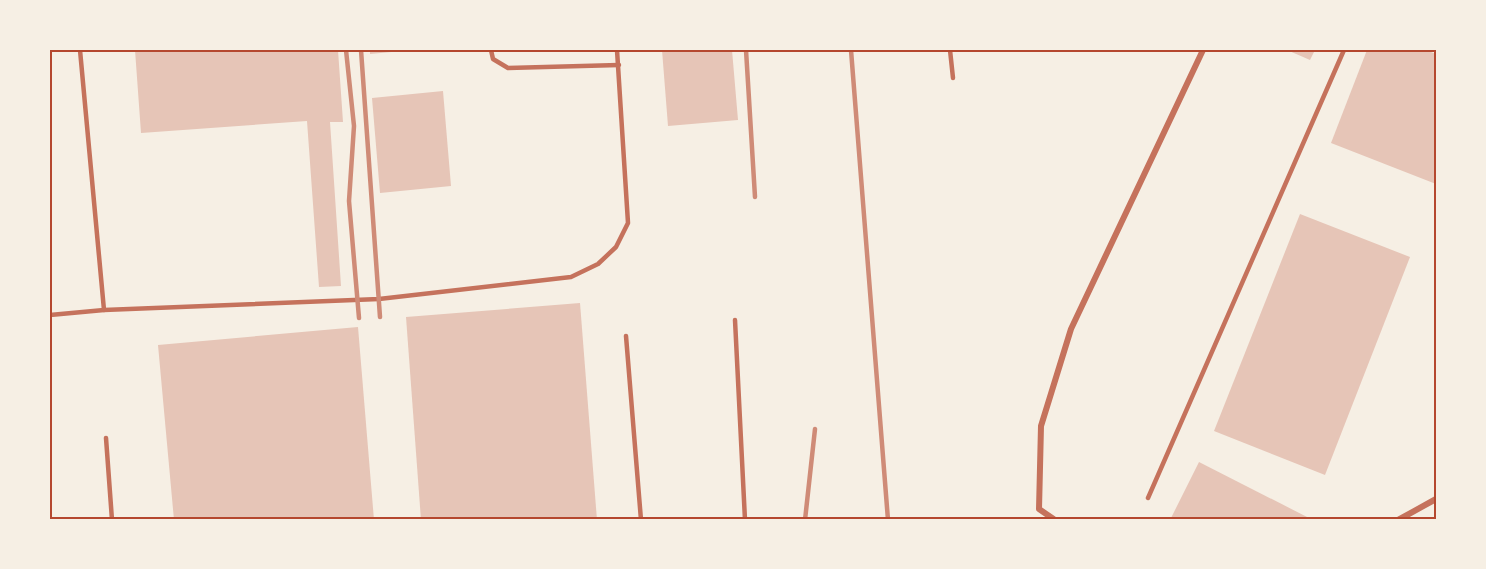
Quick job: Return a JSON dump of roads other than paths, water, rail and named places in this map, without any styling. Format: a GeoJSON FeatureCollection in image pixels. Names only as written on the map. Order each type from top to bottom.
{"type":"FeatureCollection","features":[{"type":"Feature","properties":{"kind":"street"},"geometry":{"type":"LineString","coordinates":[[1055,519],[1039,509],[1041,426],[1071,329],[1203,50]]}},
{"type":"Feature","properties":{"kind":"street"},"geometry":{"type":"LineString","coordinates":[[1398,519],[1437,500]]}},
{"type":"Feature","properties":{"kind":"lane"},"geometry":{"type":"LineString","coordinates":[[80,50],[104,310]]}},
{"type":"Feature","properties":{"kind":"lane"},"geometry":{"type":"LineString","coordinates":[[491,50],[493,59],[508,68],[619,65]]}},
{"type":"Feature","properties":{"kind":"lane"},"geometry":{"type":"LineString","coordinates":[[50,315],[104,310],[379,299],[571,277],[598,264],[616,247],[628,223],[617,50]]}},
{"type":"Feature","properties":{"kind":"lane"},"geometry":{"type":"LineString","coordinates":[[950,50],[953,78]]}},
{"type":"Feature","properties":{"kind":"lane"},"geometry":{"type":"LineString","coordinates":[[1148,498],[1344,50]]}},
{"type":"Feature","properties":{"kind":"lane"},"geometry":{"type":"LineString","coordinates":[[735,320],[746,519]]}},
{"type":"Feature","properties":{"kind":"lane"},"geometry":{"type":"LineString","coordinates":[[626,336],[641,519]]}},
{"type":"Feature","properties":{"kind":"lane"},"geometry":{"type":"LineString","coordinates":[[106,438],[112,519]]}},
{"type":"Feature","properties":{"kind":"railway"},"geometry":{"type":"LineString","coordinates":[[346,50],[354,126],[349,201],[359,318]]}},
{"type":"Feature","properties":{"kind":"railway"},"geometry":{"type":"LineString","coordinates":[[361,50],[380,317]]}},
{"type":"Feature","properties":{"kind":"railway"},"geometry":{"type":"LineString","coordinates":[[746,50],[755,197]]}},
{"type":"Feature","properties":{"kind":"railway"},"geometry":{"type":"LineString","coordinates":[[851,50],[888,520]]}},
{"type":"Feature","properties":{"kind":"railway"},"geometry":{"type":"LineString","coordinates":[[805,520],[815,429]]}}]}
